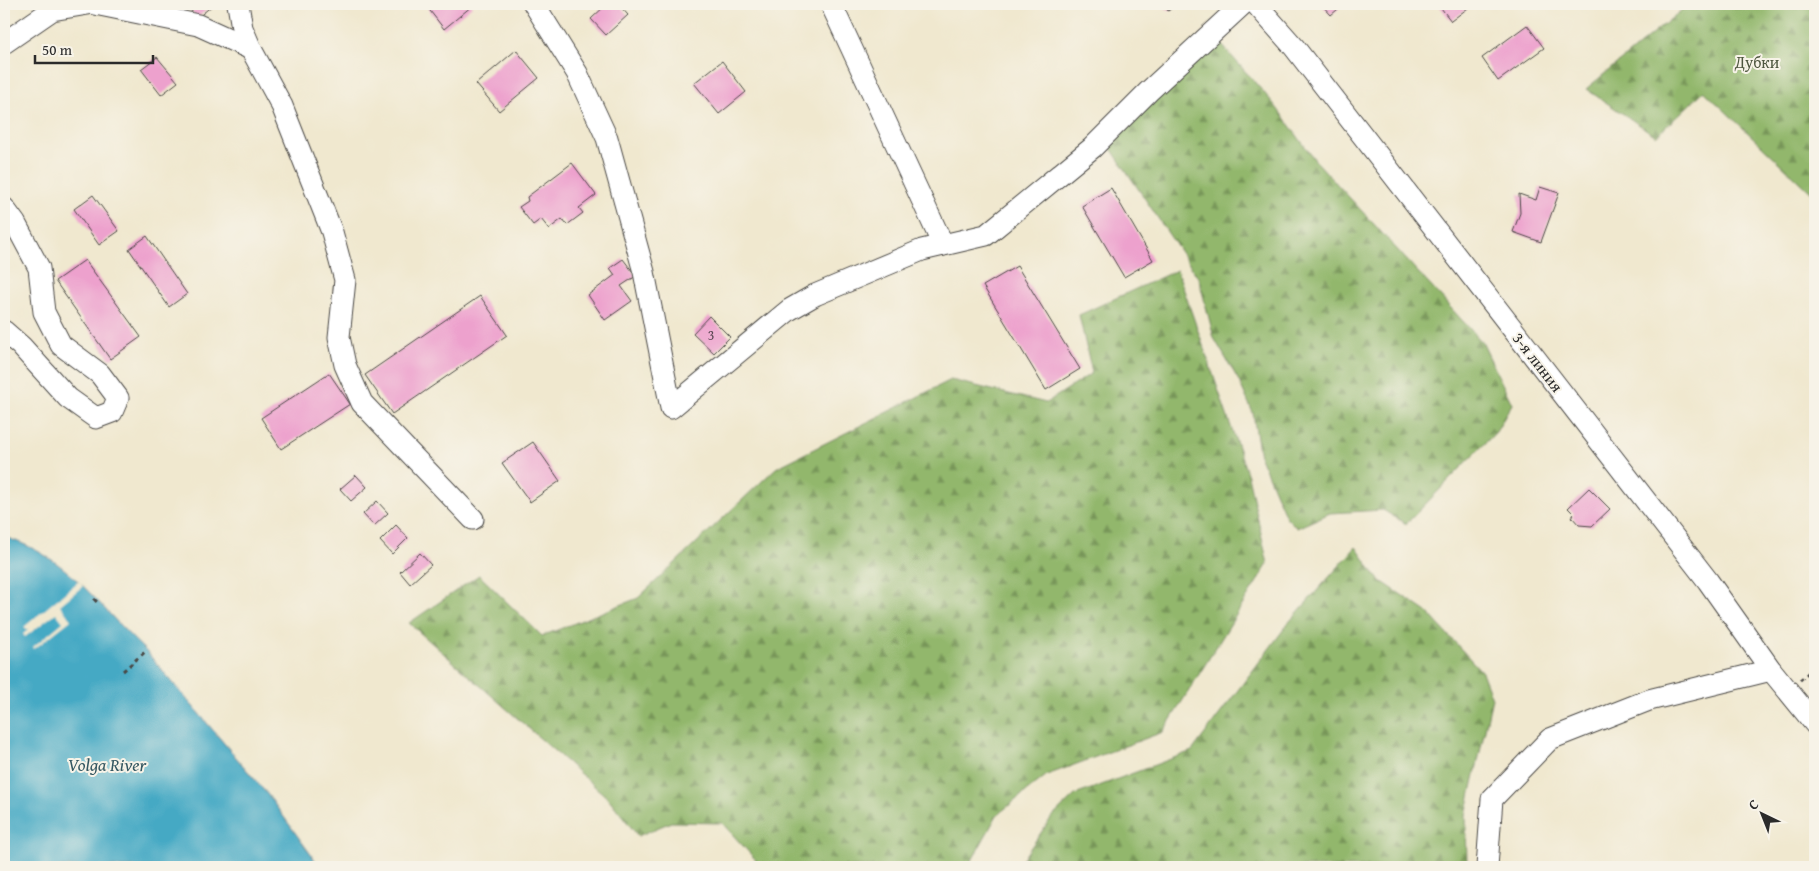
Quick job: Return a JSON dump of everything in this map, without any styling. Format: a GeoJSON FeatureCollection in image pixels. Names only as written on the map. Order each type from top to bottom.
{"type":"FeatureCollection","features":[{"type":"Feature","properties":{"kind":"street"},"geometry":{"type":"LineString","coordinates":[[4,43],[52,10],[88,4]]}},
{"type":"Feature","properties":{"kind":"street"},"geometry":{"type":"LineString","coordinates":[[95,4],[198,25],[251,49]]}},
{"type":"Feature","properties":{"kind":"street"},"geometry":{"type":"LineString","coordinates":[[238,4],[242,28],[251,49],[282,106],[332,232],[344,280],[339,337],[345,365],[362,403],[473,519]]}},
{"type":"Feature","properties":{"kind":"street"},"geometry":{"type":"LineString","coordinates":[[534,4],[578,73],[607,138],[644,272],[671,408],[789,310],[815,295],[922,250],[986,235],[1092,148],[1149,91],[1243,4]]}},
{"type":"Feature","properties":{"kind":"street"},"geometry":{"type":"LineString","coordinates":[[831,4],[943,246]]}},
{"type":"Feature","properties":{"kind":"street","name":"3-я линия"},"geometry":{"type":"LineString","coordinates":[[1256,4],[1307,63],[1702,573],[1771,670],[1815,724]]}},
{"type":"Feature","properties":{"kind":"street"},"geometry":{"type":"LineString","coordinates":[[4,331],[21,346],[68,398],[96,418],[112,412],[118,398],[100,374],[61,344],[44,312],[39,268],[10,216]]}},
{"type":"Feature","properties":{"kind":"street"},"geometry":{"type":"LineString","coordinates":[[1487,867],[1492,799],[1550,739],[1649,700],[1771,670]]}},
{"type":"Feature","properties":{"kind":"path"},"geometry":{"type":"LineString","coordinates":[[124,671],[146,651]]}},
{"type":"Feature","properties":{"kind":"green space","name":"Дубки"},"geometry":{"type":"Polygon","coordinates":[[[1689,4],[1815,4],[1815,196],[1704,91],[1656,136],[1586,89],[1689,4]]]}},
{"type":"Feature","properties":{"kind":"green space"},"geometry":{"type":"Polygon","coordinates":[[[1221,44],[1274,104],[1315,160],[1482,342],[1512,404],[1496,432],[1406,524],[1383,510],[1330,513],[1297,528],[1286,517],[1260,457],[1253,413],[1239,381],[1214,338],[1199,279],[1108,144],[1191,63],[1221,44]]]}},
{"type":"Feature","properties":{"kind":"green space"},"geometry":{"type":"Polygon","coordinates":[[[1177,270],[1248,476],[1268,564],[1163,732],[1047,775],[997,815],[970,864],[965,867],[759,867],[755,859],[722,823],[671,822],[638,836],[609,799],[409,623],[479,575],[542,636],[638,598],[776,468],[951,380],[1046,403],[1092,373],[1079,315],[1177,270]]]}},
{"type":"Feature","properties":{"kind":"green space"},"geometry":{"type":"Polygon","coordinates":[[[1356,547],[1378,579],[1427,612],[1482,672],[1492,698],[1466,815],[1467,867],[1017,867],[1052,817],[1075,795],[1192,751],[1290,621],[1356,547]]]}},
{"type":"Feature","properties":{"kind":"water","name":"Volga River"},"geometry":{"type":"Polygon","coordinates":[[[4,537],[48,557],[65,570],[146,651],[268,795],[320,867],[4,867],[4,537]]]}},
{"type":"Feature","properties":{"kind":"pier"},"geometry":{"type":"Polygon","coordinates":[[[79,581],[83,586],[60,605],[71,620],[34,649],[33,647],[63,622],[56,613],[25,637],[23,634],[28,630],[24,627],[79,581]]]}},
{"type":"Feature","properties":{"kind":"building"},"geometry":{"type":"Polygon","coordinates":[[[186,4],[212,4],[213,5],[197,18],[186,4]]]}},
{"type":"Feature","properties":{"kind":"building"},"geometry":{"type":"Polygon","coordinates":[[[431,4],[470,4],[472,6],[444,29],[427,7],[431,4]]]}},
{"type":"Feature","properties":{"kind":"building"},"geometry":{"type":"Polygon","coordinates":[[[607,4],[618,4],[628,15],[606,35],[591,19],[607,4]]]}},
{"type":"Feature","properties":{"kind":"building"},"geometry":{"type":"Polygon","coordinates":[[[1163,4],[1177,4],[1168,11],[1163,4]]]}},
{"type":"Feature","properties":{"kind":"building"},"geometry":{"type":"Polygon","coordinates":[[[1321,4],[1344,4],[1331,15],[1321,4]]]}},
{"type":"Feature","properties":{"kind":"building"},"geometry":{"type":"Polygon","coordinates":[[[1438,4],[1465,4],[1468,8],[1451,21],[1438,4]]]}},
{"type":"Feature","properties":{"kind":"building"},"geometry":{"type":"Polygon","coordinates":[[[1527,25],[1544,48],[1498,81],[1482,58],[1527,25]]]}},
{"type":"Feature","properties":{"kind":"building"},"geometry":{"type":"Polygon","coordinates":[[[516,50],[539,78],[499,111],[476,84],[516,50]]]}},
{"type":"Feature","properties":{"kind":"building"},"geometry":{"type":"Polygon","coordinates":[[[157,57],[178,82],[161,95],[141,69],[157,57]]]}},
{"type":"Feature","properties":{"kind":"building"},"geometry":{"type":"Polygon","coordinates":[[[722,61],[746,92],[719,114],[694,83],[722,61]]]}},
{"type":"Feature","properties":{"kind":"building"},"geometry":{"type":"Polygon","coordinates":[[[572,163],[596,195],[579,208],[583,213],[567,225],[562,219],[549,229],[541,219],[533,225],[519,207],[528,201],[527,197],[572,163]]]}},
{"type":"Feature","properties":{"kind":"building"},"geometry":{"type":"Polygon","coordinates":[[[1540,187],[1559,193],[1541,242],[1513,232],[1520,213],[1519,194],[1536,200],[1540,187]]]}},
{"type":"Feature","properties":{"kind":"building"},"geometry":{"type":"Polygon","coordinates":[[[1111,188],[1153,260],[1124,277],[1082,206],[1111,188]]]}},
{"type":"Feature","properties":{"kind":"building"},"geometry":{"type":"Polygon","coordinates":[[[93,195],[119,231],[99,245],[74,209],[93,195]]]}},
{"type":"Feature","properties":{"kind":"building"},"geometry":{"type":"Polygon","coordinates":[[[147,236],[187,294],[169,307],[129,249],[147,236]]]}},
{"type":"Feature","properties":{"kind":"building"},"geometry":{"type":"Polygon","coordinates":[[[623,259],[636,276],[621,286],[632,301],[605,320],[588,295],[615,275],[610,268],[623,259]]]}},
{"type":"Feature","properties":{"kind":"building"},"geometry":{"type":"Polygon","coordinates":[[[85,260],[141,337],[110,359],[55,281],[85,260]]]}},
{"type":"Feature","properties":{"kind":"building"},"geometry":{"type":"Polygon","coordinates":[[[1017,266],[1080,369],[1046,390],[983,286],[1017,266]]]}},
{"type":"Feature","properties":{"kind":"building"},"geometry":{"type":"Polygon","coordinates":[[[480,296],[507,335],[392,414],[365,375],[480,296]]]}},
{"type":"Feature","properties":{"kind":"building"},"geometry":{"type":"Polygon","coordinates":[[[709,316],[730,337],[714,353],[693,333],[709,316]]]}},
{"type":"Feature","properties":{"kind":"building"},"geometry":{"type":"Polygon","coordinates":[[[329,373],[350,404],[281,449],[261,418],[329,373]]]}},
{"type":"Feature","properties":{"kind":"building"},"geometry":{"type":"Polygon","coordinates":[[[533,442],[560,481],[530,502],[502,463],[533,442]]]}},
{"type":"Feature","properties":{"kind":"building"},"geometry":{"type":"Polygon","coordinates":[[[356,475],[367,487],[351,501],[340,489],[356,475]]]}},
{"type":"Feature","properties":{"kind":"building"},"geometry":{"type":"Polygon","coordinates":[[[1589,488],[1610,509],[1592,526],[1579,525],[1572,517],[1574,514],[1568,508],[1589,488]]]}},
{"type":"Feature","properties":{"kind":"building"},"geometry":{"type":"Polygon","coordinates":[[[377,501],[388,513],[374,526],[363,514],[377,501]]]}},
{"type":"Feature","properties":{"kind":"building"},"geometry":{"type":"Polygon","coordinates":[[[396,525],[408,538],[392,554],[380,541],[396,525]]]}},
{"type":"Feature","properties":{"kind":"building"},"geometry":{"type":"Polygon","coordinates":[[[420,553],[431,565],[410,584],[400,572],[420,553]]]}}]}
